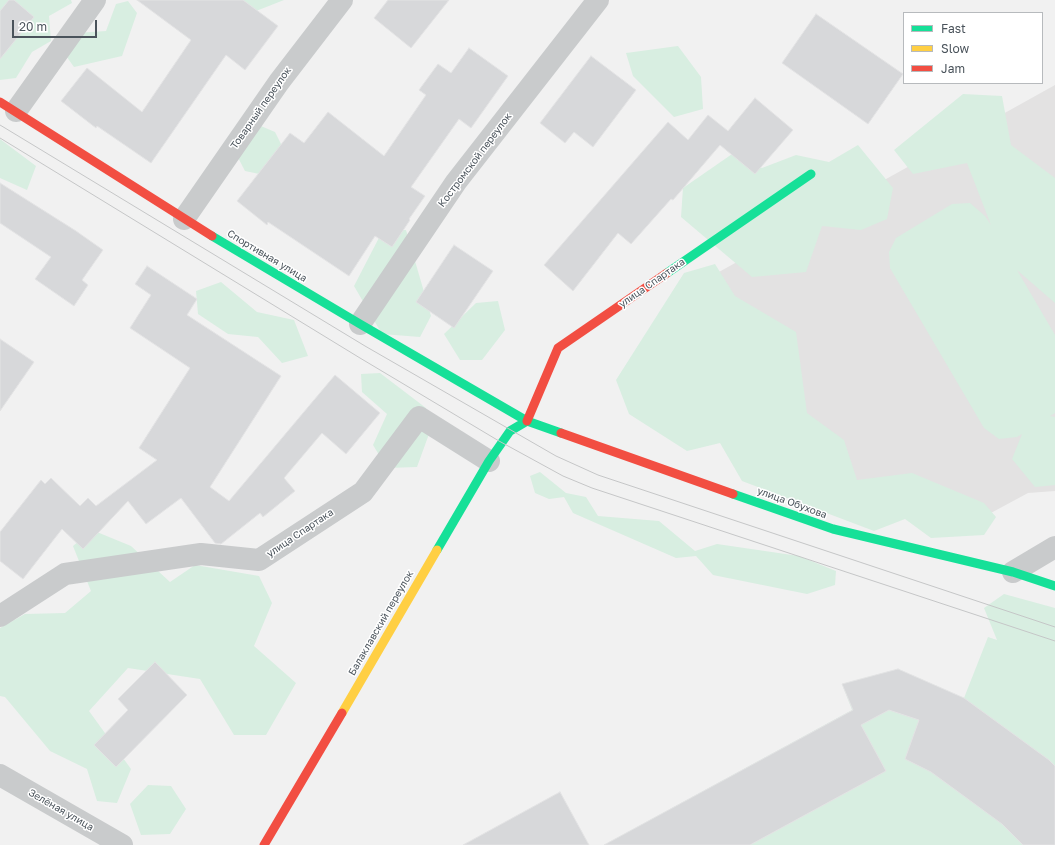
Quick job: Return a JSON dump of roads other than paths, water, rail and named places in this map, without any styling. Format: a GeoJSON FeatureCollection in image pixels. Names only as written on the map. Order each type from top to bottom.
{"type":"FeatureCollection","features":[{"type":"Feature","properties":{"kind":"street"},"geometry":{"type":"LineString","coordinates":[[8,106],[95,0]]}},
{"type":"Feature","properties":{"kind":"street","name":"Товарный переулок"},"geometry":{"type":"LineString","coordinates":[[184,219],[279,82],[342,0]]}},
{"type":"Feature","properties":{"kind":"street","name":"Костромской переулок"},"geometry":{"type":"LineString","coordinates":[[360,324],[456,182],[598,0]]}},
{"type":"Feature","properties":{"kind":"street","name":"Спортивная улица"},"geometry":{"type":"LineString","coordinates":[[8,106],[184,219],[527,421]]}},
{"type":"Feature","properties":{"kind":"street","name":"улица Спартака"},"geometry":{"type":"LineString","coordinates":[[527,421],[558,348],[811,174]]}},
{"type":"Feature","properties":{"kind":"street","name":"улица Спартака"},"geometry":{"type":"LineString","coordinates":[[0,616],[66,574],[201,554],[259,560],[363,492],[419,417],[489,461]]}},
{"type":"Feature","properties":{"kind":"street","name":"Балаклавский переулок"},"geometry":{"type":"LineString","coordinates":[[264,845],[489,461],[510,431],[527,421]]}},
{"type":"Feature","properties":{"kind":"street","name":"улица Обухова"},"geometry":{"type":"LineString","coordinates":[[527,421],[833,529],[1013,572],[1055,586]]}},
{"type":"Feature","properties":{"kind":"street"},"geometry":{"type":"LineString","coordinates":[[1013,572],[1055,547]]}},
{"type":"Feature","properties":{"kind":"street","name":"Зелёная улица"},"geometry":{"type":"LineString","coordinates":[[0,775],[122,845]]}},
{"type":"Feature","properties":{"kind":"tram line"},"geometry":{"type":"LineString","coordinates":[[0,125],[365,346],[556,456],[598,475],[1055,627]]}},
{"type":"Feature","properties":{"kind":"tram line"},"geometry":{"type":"LineString","coordinates":[[0,138],[360,358],[499,441],[563,476],[592,488],[1055,641]]}}]}
